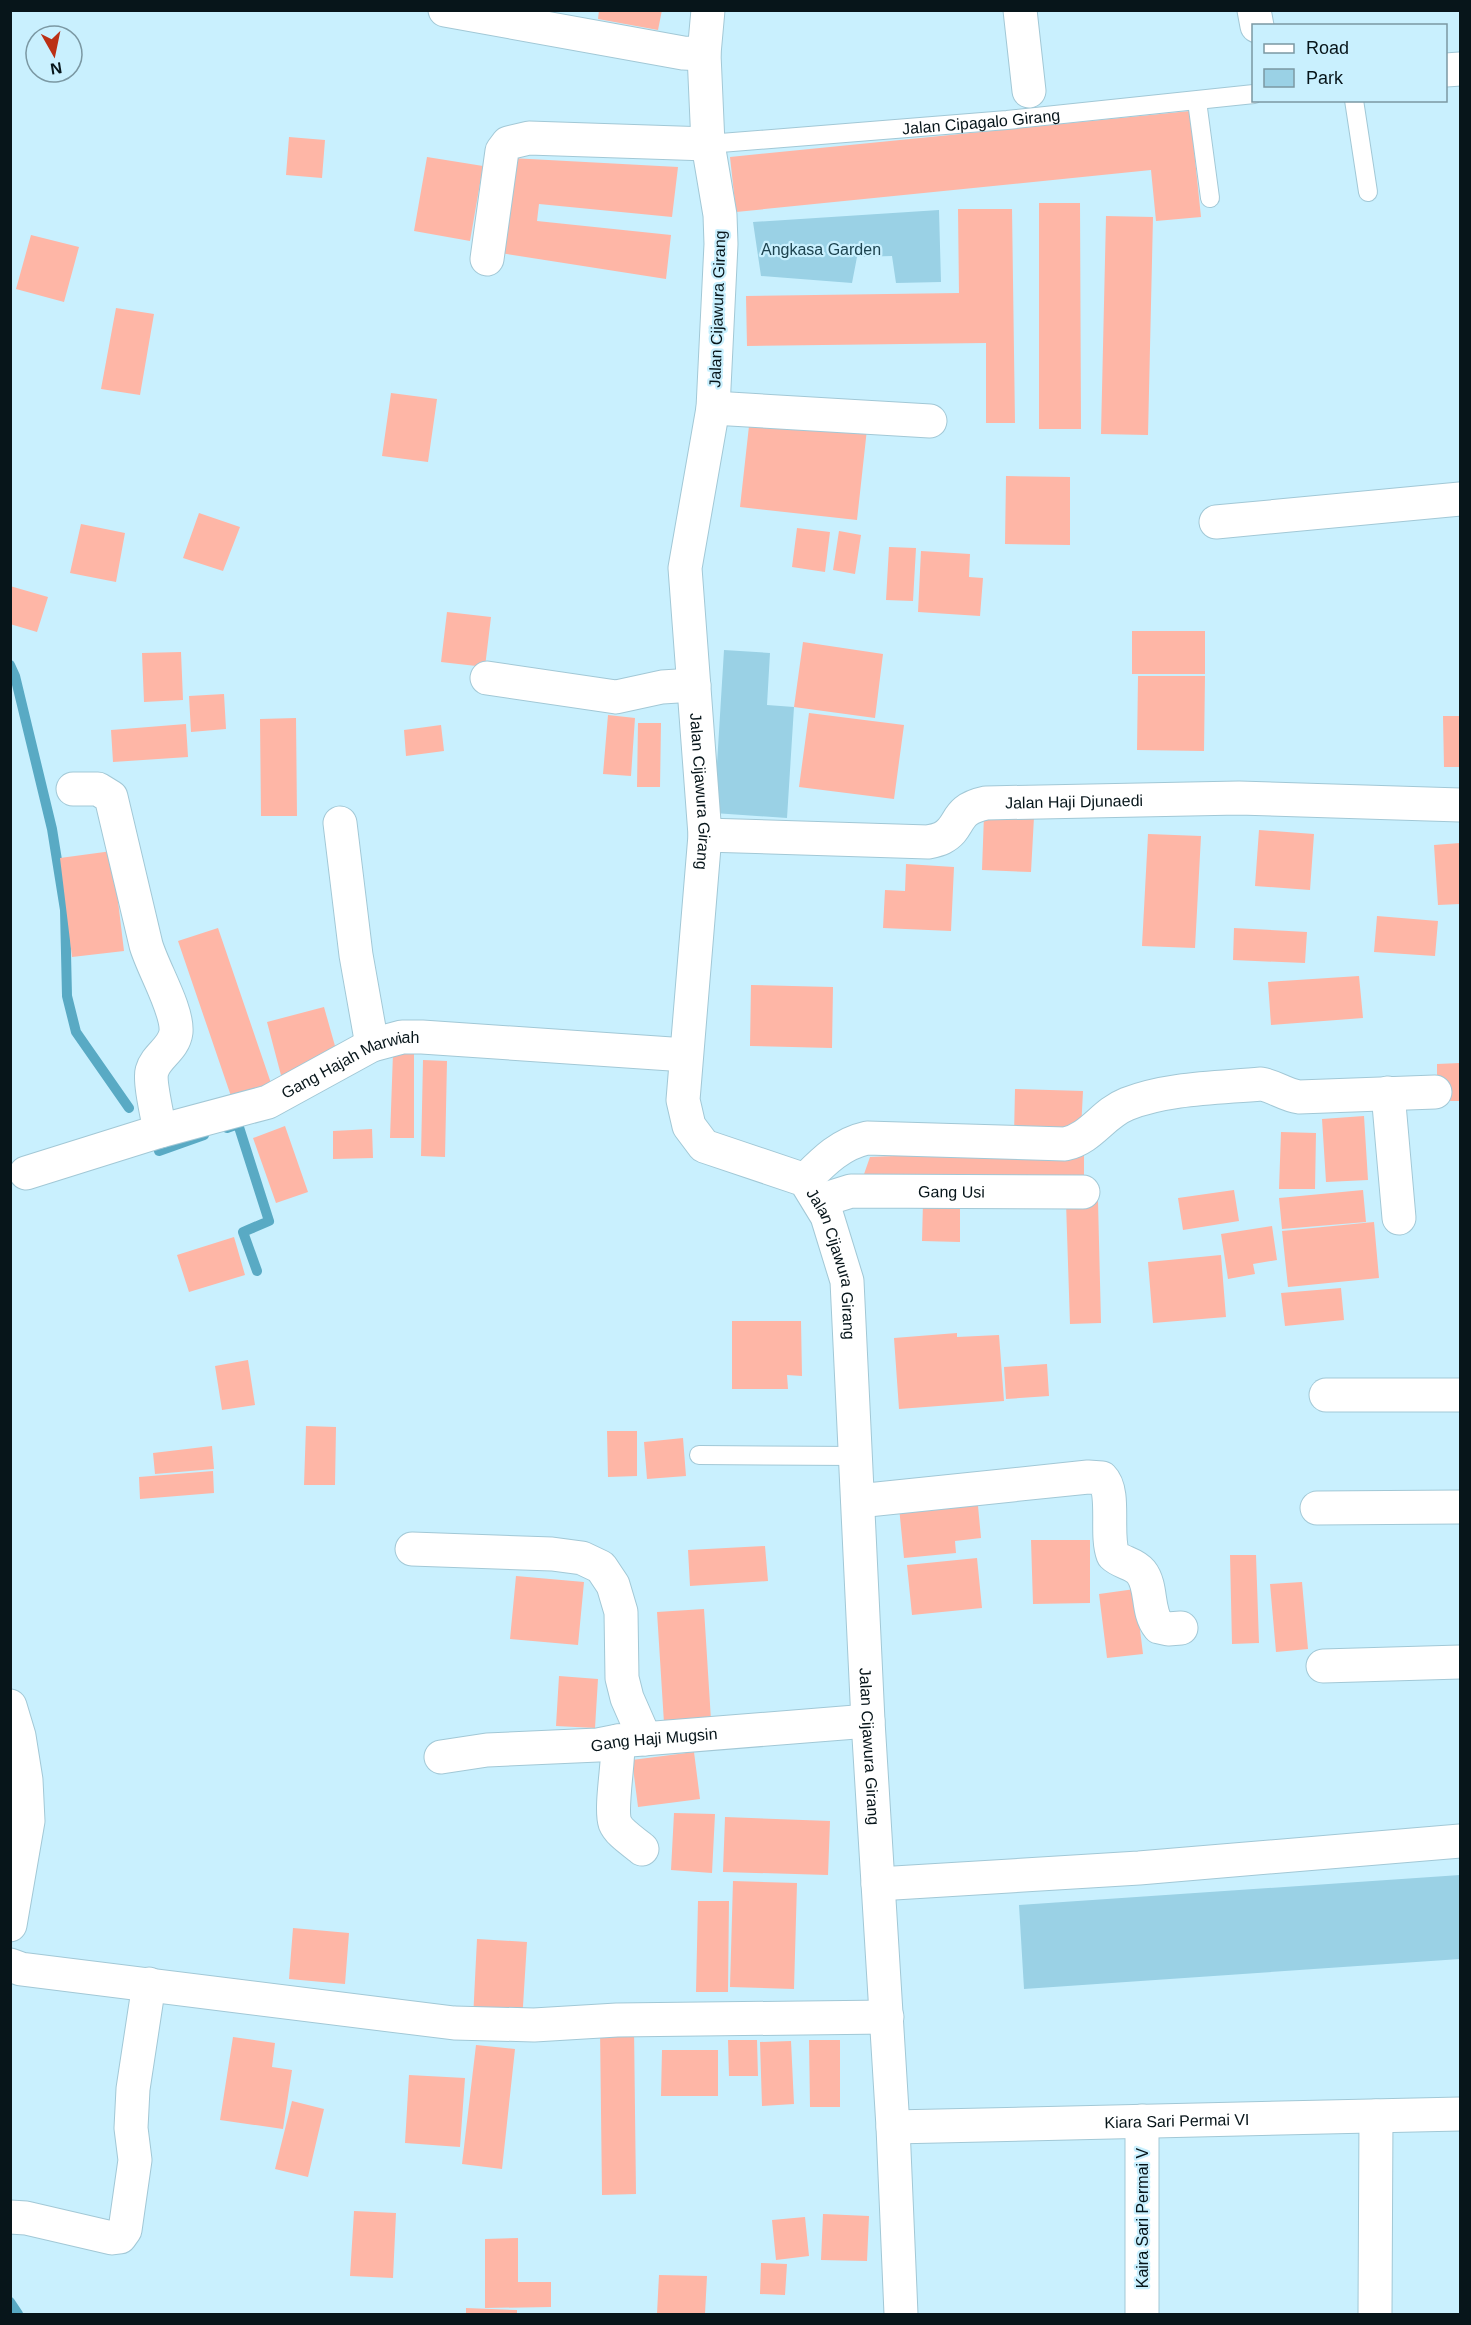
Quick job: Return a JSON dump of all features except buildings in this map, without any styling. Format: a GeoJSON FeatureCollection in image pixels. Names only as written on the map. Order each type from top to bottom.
{"type":"FeatureCollection","features":[{"type":"Feature","properties":{"kind":"street"},"geometry":{"type":"LineString","coordinates":[[445,10],[683,53],[704,54]]}},
{"type":"Feature","properties":{"kind":"street","name":"Jalan Cijawura Girang"},"geometry":{"type":"LineString","coordinates":[[708,10],[704,54],[708,144],[720,215],[721,244],[713,408],[685,568],[705,835],[683,1100],[689,1126],[704,1146],[812,1190],[827,1216],[847,1281],[868,1721],[887,2017],[901,2314]]}},
{"type":"Feature","properties":{"kind":"street"},"geometry":{"type":"LineString","coordinates":[[1020,10],[1029,90]]}},
{"type":"Feature","properties":{"kind":"street"},"geometry":{"type":"LineString","coordinates":[[487,259],[502,151],[508,143],[528,138],[708,144]]}},
{"type":"Feature","properties":{"kind":"street"},"geometry":{"type":"LineString","coordinates":[[713,408],[930,421]]}},
{"type":"Feature","properties":{"kind":"street"},"geometry":{"type":"LineString","coordinates":[[1216,522],[1461,499]]}},
{"type":"Feature","properties":{"kind":"street"},"geometry":{"type":"LineString","coordinates":[[487,678],[616,697],[662,687],[694,685]]}},
{"type":"Feature","properties":{"kind":"street"},"geometry":{"type":"LineString","coordinates":[[73,789],[98,789],[111,797],[146,945],[152,965],[175,1017],[176,1034],[151,1074],[160,1131]]}},
{"type":"Feature","properties":{"kind":"street","name":"Jalan Haji Djunaedi"},"geometry":{"type":"LineString","coordinates":[[705,835],[928,842],[942,838],[950,832],[965,810],[986,803],[1239,798],[1461,804]]}},
{"type":"Feature","properties":{"kind":"street"},"geometry":{"type":"LineString","coordinates":[[340,823],[356,955],[372,1045]]}},
{"type":"Feature","properties":{"kind":"street","name":"Gang Hajah Marwiah"},"geometry":{"type":"LineString","coordinates":[[26,1173],[160,1131],[268,1102],[372,1045],[402,1037],[686,1055]]}},
{"type":"Feature","properties":{"kind":"street"},"geometry":{"type":"LineString","coordinates":[[812,1190],[826,1157],[856,1141],[867,1138],[1065,1143],[1084,1137],[1104,1119],[1125,1105],[1171,1093],[1261,1084],[1274,1086],[1291,1096],[1299,1097],[1435,1092]]}},
{"type":"Feature","properties":{"kind":"street"},"geometry":{"type":"LineString","coordinates":[[1388,1094],[1399,1218]]}},
{"type":"Feature","properties":{"kind":"street","name":"Gang Usi"},"geometry":{"type":"LineString","coordinates":[[812,1190],[1083,1192]]}},
{"type":"Feature","properties":{"kind":"street"},"geometry":{"type":"LineString","coordinates":[[1326,1395],[1461,1395]]}},
{"type":"Feature","properties":{"kind":"street"},"geometry":{"type":"LineString","coordinates":[[858,1501],[1088,1477],[1102,1478],[1106,1482],[1108,1491],[1109,1541],[1113,1555],[1141,1572],[1145,1578],[1152,1613],[1159,1627],[1181,1628]]}},
{"type":"Feature","properties":{"kind":"street"},"geometry":{"type":"LineString","coordinates":[[1317,1509],[1461,1507]]}},
{"type":"Feature","properties":{"kind":"street"},"geometry":{"type":"LineString","coordinates":[[412,1549],[552,1554],[582,1558],[601,1566],[613,1585],[621,1612],[622,1678],[632,1740],[619,1757],[615,1823],[621,1832],[642,1849]]}},
{"type":"Feature","properties":{"kind":"street"},"geometry":{"type":"LineString","coordinates":[[1323,1666],[1461,1662]]}},
{"type":"Feature","properties":{"kind":"street"},"geometry":{"type":"LineString","coordinates":[[10,1706],[19,1736],[26,1780],[28,1821],[10,1925]]}},
{"type":"Feature","properties":{"kind":"street","name":"Gang Haji Mugsin"},"geometry":{"type":"LineString","coordinates":[[441,1757],[487,1750],[598,1745],[632,1740],[868,1721]]}},
{"type":"Feature","properties":{"kind":"street"},"geometry":{"type":"LineString","coordinates":[[878,1884],[1138,1868],[1461,1842]]}},
{"type":"Feature","properties":{"kind":"street"},"geometry":{"type":"LineString","coordinates":[[10,1965],[21,1969],[454,2023],[534,2025],[617,2020],[887,2017]]}},
{"type":"Feature","properties":{"kind":"street"},"geometry":{"type":"LineString","coordinates":[[10,2217],[26,2218],[112,2238],[120,2237],[125,2230],[135,2160],[131,2127],[133,2089],[149,1984]]}},
{"type":"Feature","properties":{"kind":"street","name":"Kiara Sari Permai VI"},"geometry":{"type":"LineString","coordinates":[[893,2127],[1461,2114]]}},
{"type":"Feature","properties":{"kind":"street"},"geometry":{"type":"LineString","coordinates":[[1374,2314],[1376,2116]]}},
{"type":"Feature","properties":{"kind":"street","name":"Kaira Sari Permai V"},"geometry":{"type":"LineString","coordinates":[[1142,2121],[1142,2314]]}},
{"type":"Feature","properties":{"kind":"lane","name":"Jalan Cipagalo Girang"},"geometry":{"type":"LineString","coordinates":[[708,144],[1008,120],[1252,94]]}},
{"type":"Feature","properties":{"kind":"lane"},"geometry":{"type":"LineString","coordinates":[[1197,101],[1210,198]]}},
{"type":"Feature","properties":{"kind":"lane"},"geometry":{"type":"LineString","coordinates":[[1354,102],[1368,192]]}},
{"type":"Feature","properties":{"kind":"lane"},"geometry":{"type":"LineString","coordinates":[[699,1455],[856,1456]]}},
{"type":"Feature","properties":{"kind":"green space","name":"Angkasa Garden"},"geometry":{"type":"Polygon","coordinates":[[[939,210],[941,282],[896,283],[892,256],[857,257],[852,283],[761,276],[753,222],[939,210]]]}},
{"type":"Feature","properties":{"kind":"green space"},"geometry":{"type":"Polygon","coordinates":[[[724,650],[770,653],[767,705],[794,707],[787,818],[714,813],[724,650]]]}},
{"type":"Feature","properties":{"kind":"green space"},"geometry":{"type":"Polygon","coordinates":[[[1460,1875],[1460,1959],[1024,1989],[1019,1905],[1460,1875]]]}},
{"type":"Feature","properties":{"kind":"waterway"},"geometry":{"type":"LineString","coordinates":[[10,665],[15,676],[52,829],[65,910],[67,996],[76,1032],[129,1108]]}},
{"type":"Feature","properties":{"kind":"waterway"},"geometry":{"type":"LineString","coordinates":[[227,1128],[238,1124],[269,1221],[243,1232],[257,1271]]}},
{"type":"Feature","properties":{"kind":"waterway"},"geometry":{"type":"LineString","coordinates":[[159,1151],[204,1135]]}},
{"type":"Feature","properties":{"kind":"waterway"},"geometry":{"type":"LineString","coordinates":[[10,2302],[18,2314]]}}]}
